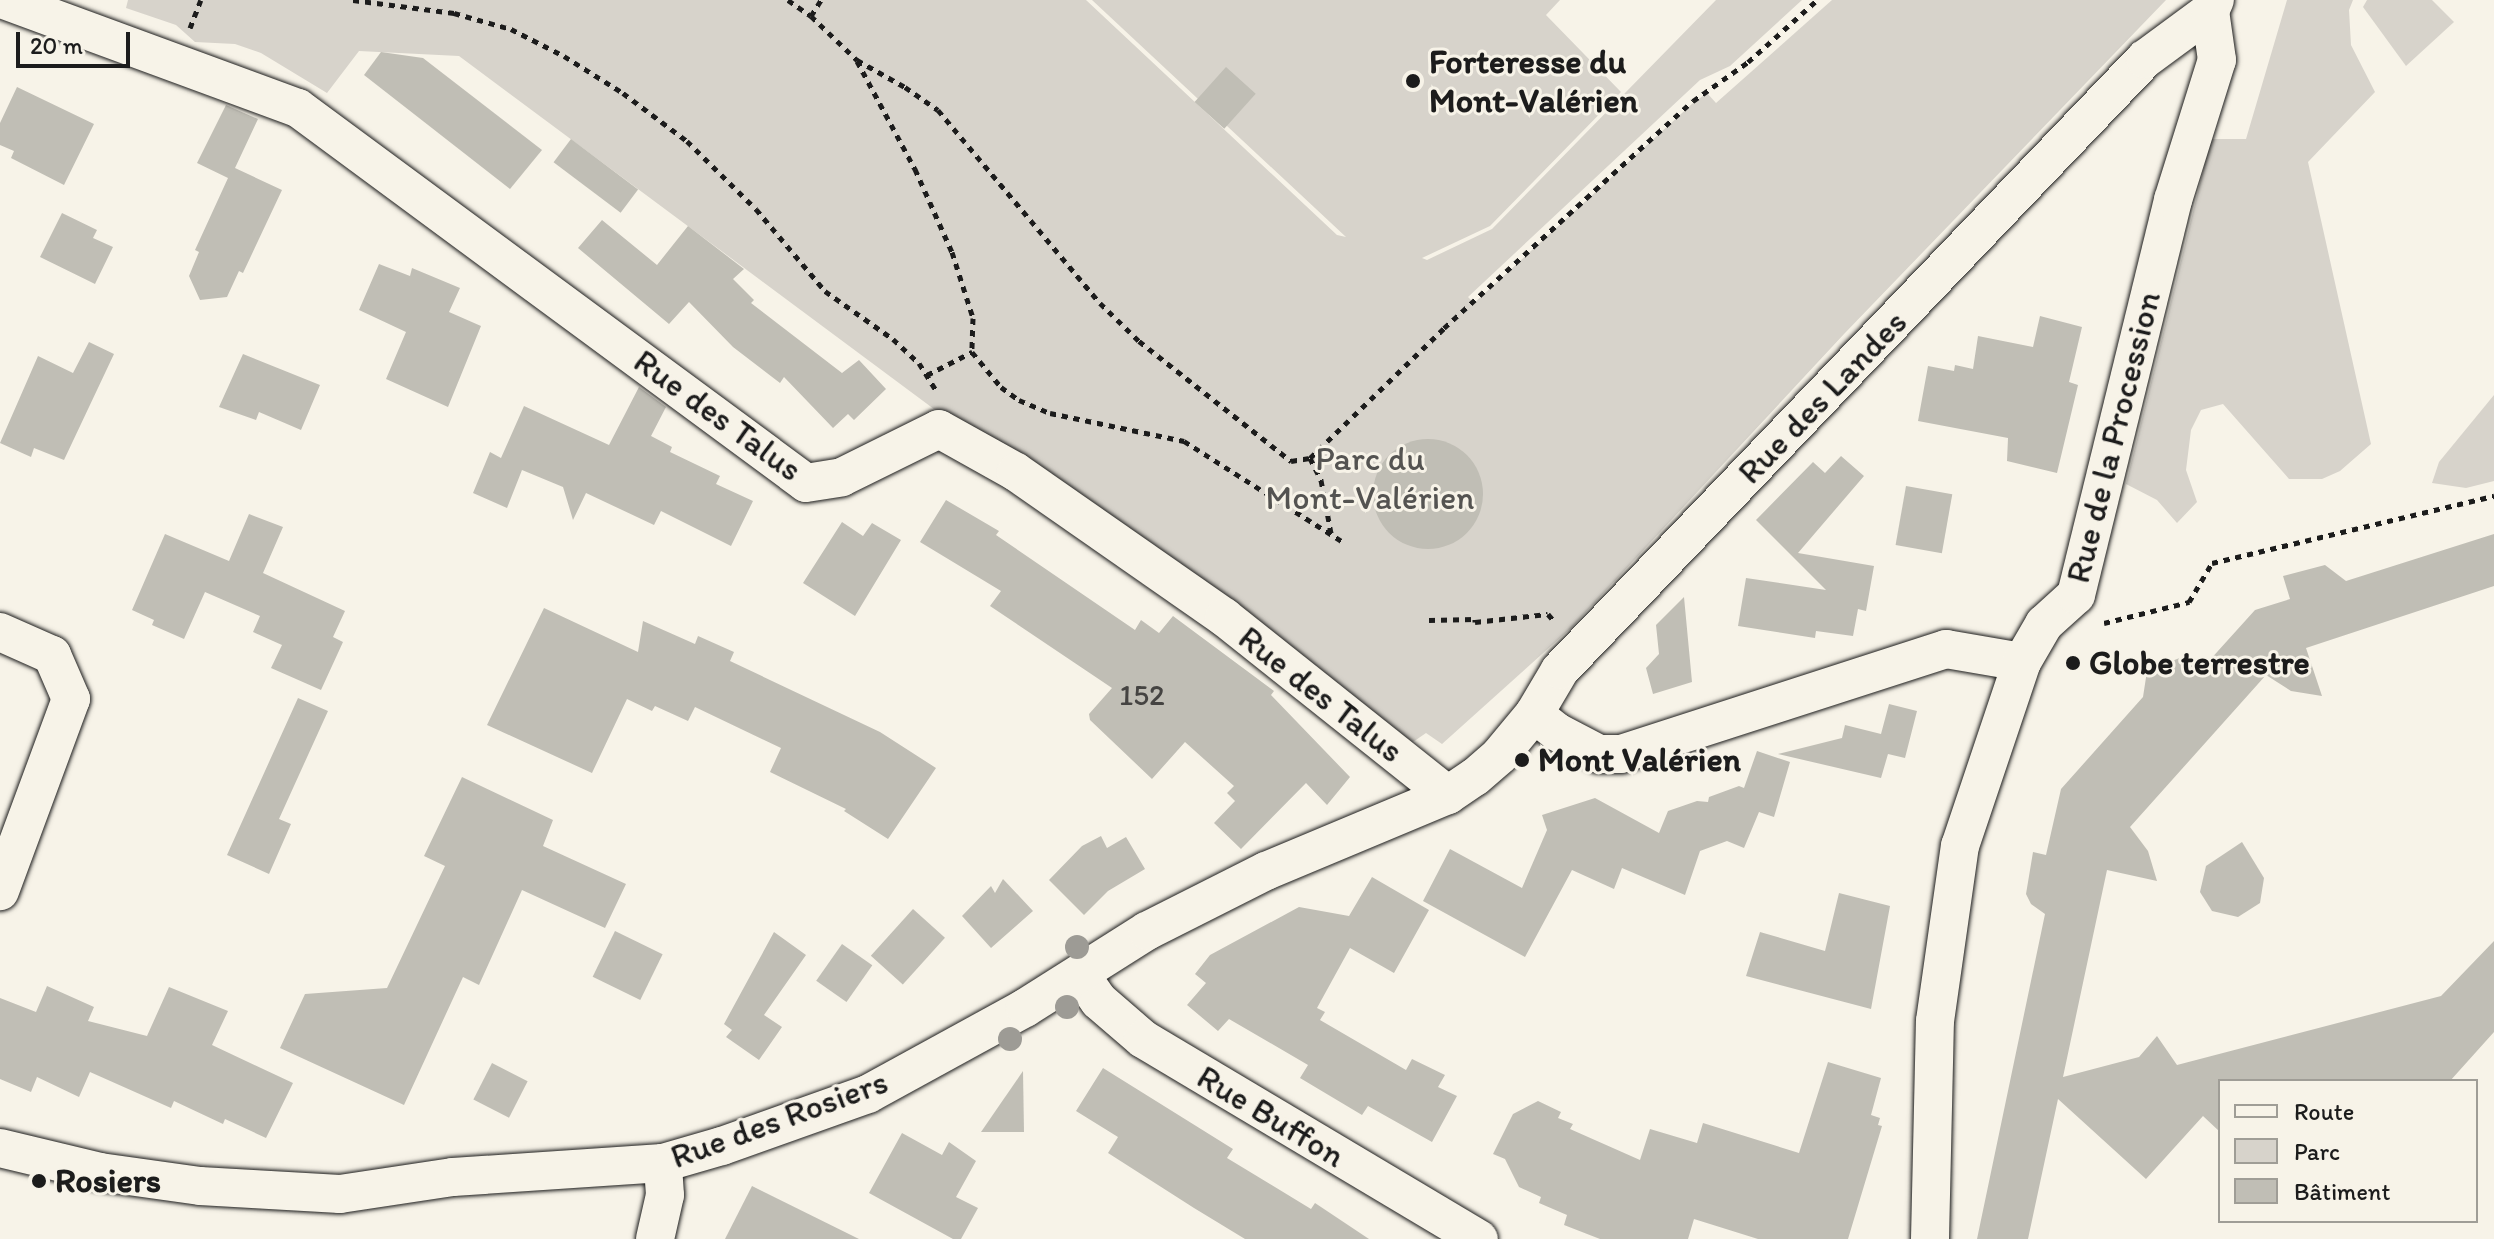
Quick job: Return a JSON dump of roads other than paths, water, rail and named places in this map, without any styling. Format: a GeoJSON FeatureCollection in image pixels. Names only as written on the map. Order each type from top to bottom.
{"type":"FeatureCollection","features":[{"type":"Feature","properties":{"kind":"street","name":"Rue des Talus"},"geometry":{"type":"LineString","coordinates":[[4,0],[298,108],[806,483],[842,477],[939,429],[952,436],[1016,472],[1224,617],[1448,795]]}},
{"type":"Feature","properties":{"kind":"street","name":"Rue des Landes"},"geometry":{"type":"LineString","coordinates":[[1448,795],[1500,755],[1534,714],[1560,670],[2135,71],[2212,5]]}},
{"type":"Feature","properties":{"kind":"street","name":"Rue de la Procession"},"geometry":{"type":"LineString","coordinates":[[1930,1239],[1935,1021],[1960,846],[2022,662],[2044,624],[2076,595],[2173,200],[2217,60],[2212,5]]}},
{"type":"Feature","properties":{"kind":"street"},"geometry":{"type":"LineString","coordinates":[[0,632],[52,655],[71,699],[0,891]]}},
{"type":"Feature","properties":{"kind":"street"},"geometry":{"type":"LineString","coordinates":[[1534,714],[1557,732],[1599,754],[1621,754],[1946,649],[2022,662]]}},
{"type":"Feature","properties":{"kind":"street","name":"Rue des Rosiers"},"geometry":{"type":"LineString","coordinates":[[0,1148],[100,1172],[200,1186],[340,1194],[453,1177],[663,1163],[722,1146],[868,1094],[1080,974],[1147,931],[1266,871],[1448,795]]}},
{"type":"Feature","properties":{"kind":"street","name":"Rue Buffon"},"geometry":{"type":"LineString","coordinates":[[1080,974],[1099,1001],[1143,1039],[1479,1239]]}},
{"type":"Feature","properties":{"kind":"street"},"geometry":{"type":"LineString","coordinates":[[655,1239],[665,1195],[663,1163]]}},
{"type":"Feature","properties":{"kind":"place","name":"Forteresse du Mont-Valérien"},"geometry":{"type":"Point","coordinates":[1413,81]}},
{"type":"Feature","properties":{"kind":"place","name":"Globe terrestre"},"geometry":{"type":"Point","coordinates":[2073,663]}},
{"type":"Feature","properties":{"kind":"place","name":"Mont Valérien"},"geometry":{"type":"Point","coordinates":[1522,760]}},
{"type":"Feature","properties":{"kind":"place","name":"Rosiers"},"geometry":{"type":"Point","coordinates":[39,1181]}},
{"type":"Feature","properties":{"kind":"park label","name":"Parc du Mont-Valérien"},"geometry":{"type":"Point","coordinates":[1370,478]}}]}
